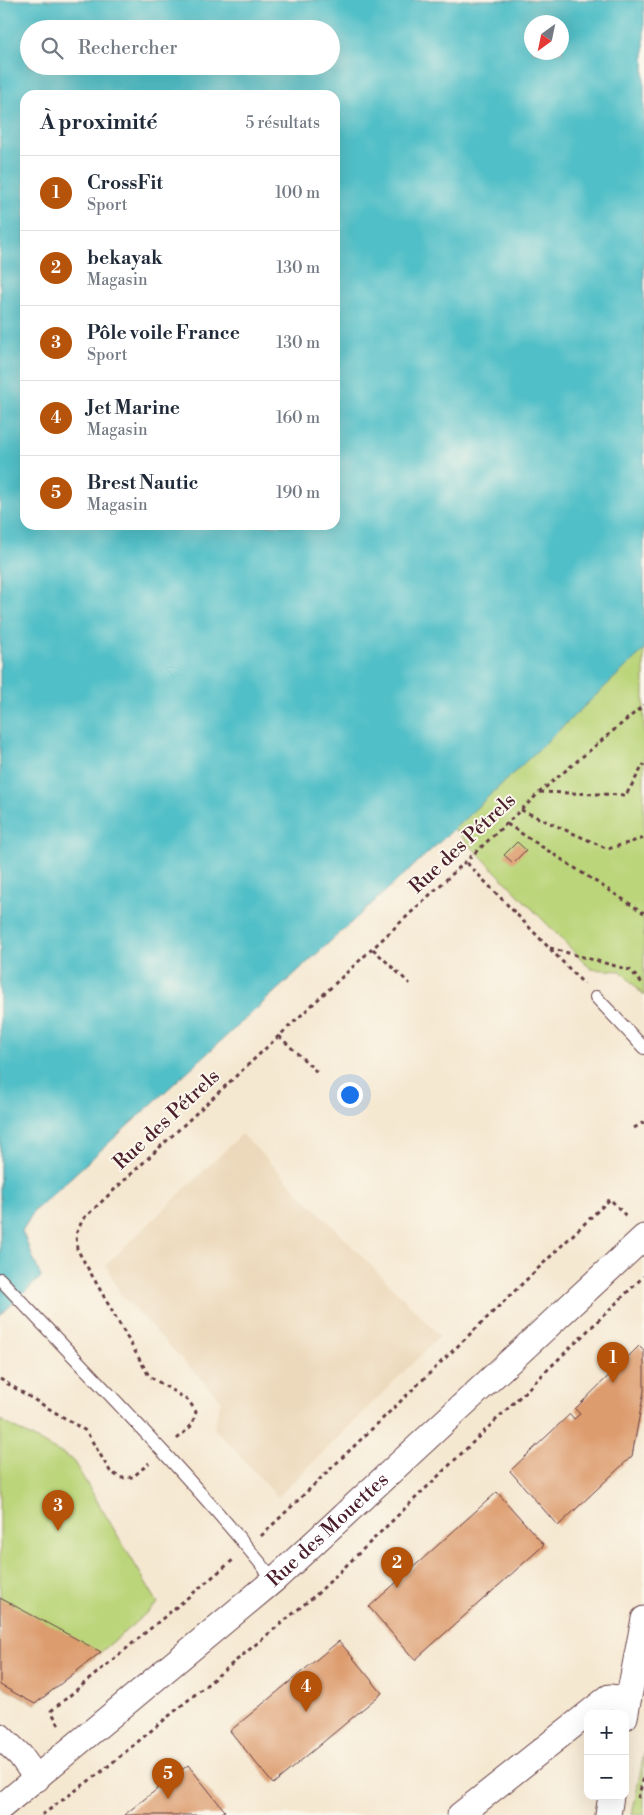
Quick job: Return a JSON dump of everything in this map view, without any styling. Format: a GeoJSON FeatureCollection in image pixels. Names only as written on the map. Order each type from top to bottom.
{"type":"FeatureCollection","features":[{"type":"Feature","properties":{"kind":"street","name":"Rue des Mouettes"},"geometry":{"type":"LineString","coordinates":[[0,1808],[274,1580],[644,1237]]}},
{"type":"Feature","properties":{"kind":"street"},"geometry":{"type":"LineString","coordinates":[[460,1815],[609,1697],[627,1708],[644,1619]]}},
{"type":"Feature","properties":{"kind":"street"},"geometry":{"type":"LineString","coordinates":[[0,1736],[20,1755],[37,1779]]}},
{"type":"Feature","properties":{"kind":"street"},"geometry":{"type":"LineString","coordinates":[[608,1815],[611,1800]]}},
{"type":"Feature","properties":{"kind":"lane"},"geometry":{"type":"LineString","coordinates":[[596,996],[644,1048]]}},
{"type":"Feature","properties":{"kind":"lane"},"geometry":{"type":"LineString","coordinates":[[0,1279],[163,1451],[274,1580]]}},
{"type":"Feature","properties":{"kind":"path","name":"Rue des Pétrels"},"geometry":{"type":"LineString","coordinates":[[0,1379],[86,1431],[110,1471],[120,1478],[133,1477],[192,1425],[196,1412],[189,1401],[149,1376],[77,1248],[76,1234],[83,1219],[540,792],[644,705]]}},
{"type":"Feature","properties":{"kind":"path"},"geometry":{"type":"LineString","coordinates":[[540,792],[626,795],[644,764]]}},
{"type":"Feature","properties":{"kind":"path"},"geometry":{"type":"LineString","coordinates":[[521,810],[608,850],[644,838]]}},
{"type":"Feature","properties":{"kind":"path"},"geometry":{"type":"LineString","coordinates":[[507,824],[644,913]]}},
{"type":"Feature","properties":{"kind":"path"},"geometry":{"type":"LineString","coordinates":[[467,862],[596,996]]}},
{"type":"Feature","properties":{"kind":"path"},"geometry":{"type":"LineString","coordinates":[[549,948],[630,970],[644,984]]}},
{"type":"Feature","properties":{"kind":"path"},"geometry":{"type":"LineString","coordinates":[[373,949],[410,984]]}},
{"type":"Feature","properties":{"kind":"path"},"geometry":{"type":"LineString","coordinates":[[279,1036],[318,1073]]}},
{"type":"Feature","properties":{"kind":"path"},"geometry":{"type":"LineString","coordinates":[[634,1128],[644,1122]]}},
{"type":"Feature","properties":{"kind":"path"},"geometry":{"type":"LineString","coordinates":[[52,1731],[59,1725],[51,1711],[248,1548],[610,1199]]}},
{"type":"Feature","properties":{"kind":"path"},"geometry":{"type":"LineString","coordinates":[[42,1815],[101,1772],[318,1593],[644,1276]]}},
{"type":"Feature","properties":{"kind":"shaded area"},"geometry":{"type":"Polygon","coordinates":[[[242,1134],[440,1336],[278,1497],[214,1428],[221,1400],[121,1295],[106,1265],[242,1134]]]}},
{"type":"Feature","properties":{"kind":"green space"},"geometry":{"type":"Polygon","coordinates":[[[644,648],[644,996],[621,971],[591,969],[454,829],[644,648]]]}},
{"type":"Feature","properties":{"kind":"green space"},"geometry":{"type":"Polygon","coordinates":[[[0,1420],[72,1459],[158,1603],[101,1652],[35,1704],[0,1685],[0,1420]]]}},
{"type":"Feature","properties":{"kind":"green space"},"geometry":{"type":"Polygon","coordinates":[[[644,1753],[644,1815],[632,1815],[644,1753]]]}},
{"type":"Feature","properties":{"kind":"water"},"geometry":{"type":"Polygon","coordinates":[[[0,0],[644,0],[644,650],[454,829],[34,1211],[22,1231],[41,1277],[0,1315],[0,0]]]}},
{"type":"Feature","properties":{"kind":"building"},"geometry":{"type":"Polygon","coordinates":[[[517,842],[526,850],[513,863],[504,855],[517,842]]]}},
{"type":"Feature","properties":{"kind":"building"},"geometry":{"type":"Polygon","coordinates":[[[639,1346],[644,1351],[644,1391],[632,1456],[558,1526],[510,1471],[570,1414],[574,1419],[580,1414],[575,1409],[639,1346]]]}},
{"type":"Feature","properties":{"kind":"building"},"geometry":{"type":"Polygon","coordinates":[[[497,1492],[544,1545],[415,1660],[369,1607],[497,1492]]]}},
{"type":"Feature","properties":{"kind":"building"},"geometry":{"type":"Polygon","coordinates":[[[0,1598],[101,1652],[35,1704],[0,1685],[0,1598]]]}},
{"type":"Feature","properties":{"kind":"building"},"geometry":{"type":"Polygon","coordinates":[[[339,1641],[382,1693],[273,1784],[230,1731],[339,1641]]]}},
{"type":"Feature","properties":{"kind":"building"},"geometry":{"type":"Polygon","coordinates":[[[188,1765],[225,1811],[219,1815],[124,1815],[188,1765]]]}},
{"type":"Feature","properties":{"kind":"place","name":"CrossFit"},"geometry":{"type":"Point","coordinates":[613,1383]}},
{"type":"Feature","properties":{"kind":"place","name":"Pôle voile France"},"geometry":{"type":"Point","coordinates":[58,1531]}},
{"type":"Feature","properties":{"kind":"place","name":"bekayak"},"geometry":{"type":"Point","coordinates":[397,1588]}},
{"type":"Feature","properties":{"kind":"place","name":"Jet Marine"},"geometry":{"type":"Point","coordinates":[306,1712]}},
{"type":"Feature","properties":{"kind":"place","name":"Brest Nautic"},"geometry":{"type":"Point","coordinates":[168,1799]}}]}
